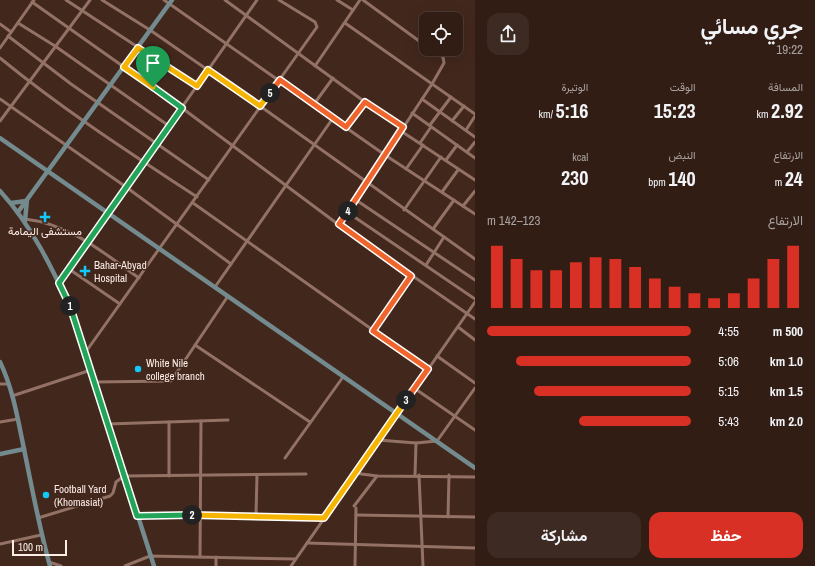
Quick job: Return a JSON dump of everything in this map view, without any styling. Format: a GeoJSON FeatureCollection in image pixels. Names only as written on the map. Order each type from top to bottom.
{"type":"FeatureCollection","features":[{"type":"Feature","properties":{"kind":"main road"},"geometry":{"type":"LineString","coordinates":[[18,212],[171,2]]}},
{"type":"Feature","properties":{"kind":"main road"},"geometry":{"type":"LineString","coordinates":[[0,138],[475,468]]}},
{"type":"Feature","properties":{"kind":"main road"},"geometry":{"type":"LineString","coordinates":[[0,191],[25,220],[59,283],[72,311],[107,424],[154,566]]}},
{"type":"Feature","properties":{"kind":"main road"},"geometry":{"type":"LineString","coordinates":[[11,203],[27,200]]}},
{"type":"Feature","properties":{"kind":"main road"},"geometry":{"type":"LineString","coordinates":[[25,220],[27,200]]}},
{"type":"Feature","properties":{"kind":"main road"},"geometry":{"type":"LineString","coordinates":[[0,362],[9,384],[18,419],[41,535],[49,564]]}},
{"type":"Feature","properties":{"kind":"main road"},"geometry":{"type":"LineString","coordinates":[[0,454],[24,449]]}},
{"type":"Feature","properties":{"kind":"street"},"geometry":{"type":"LineString","coordinates":[[66,0],[197,86]]}},
{"type":"Feature","properties":{"kind":"street"},"geometry":{"type":"LineString","coordinates":[[0,121],[44,64],[55,46],[90,0]]}},
{"type":"Feature","properties":{"kind":"street"},"geometry":{"type":"LineString","coordinates":[[102,0],[150,30],[260,106],[404,210],[475,259]]}},
{"type":"Feature","properties":{"kind":"street"},"geometry":{"type":"LineString","coordinates":[[164,0],[171,2],[227,44],[385,155],[475,214]]}},
{"type":"Feature","properties":{"kind":"street"},"geometry":{"type":"LineString","coordinates":[[225,0],[458,170],[475,180]]}},
{"type":"Feature","properties":{"kind":"street"},"geometry":{"type":"LineString","coordinates":[[59,283],[257,0]]}},
{"type":"Feature","properties":{"kind":"street"},"geometry":{"type":"LineString","coordinates":[[86,353],[161,249],[260,106],[280,80],[297,53],[317,27],[317,24],[279,0]]}},
{"type":"Feature","properties":{"kind":"street"},"geometry":{"type":"LineString","coordinates":[[337,0],[353,10]]}},
{"type":"Feature","properties":{"kind":"street"},"geometry":{"type":"LineString","coordinates":[[315,66],[360,0]]}},
{"type":"Feature","properties":{"kind":"street"},"geometry":{"type":"LineString","coordinates":[[363,0],[419,41]]}},
{"type":"Feature","properties":{"kind":"street"},"geometry":{"type":"LineString","coordinates":[[0,48],[33,1],[411,276],[475,319]]}},
{"type":"Feature","properties":{"kind":"street"},"geometry":{"type":"LineString","coordinates":[[18,23],[55,46],[169,126]]}},
{"type":"Feature","properties":{"kind":"street"},"geometry":{"type":"LineString","coordinates":[[345,23],[452,97],[475,115],[466,130]]}},
{"type":"Feature","properties":{"kind":"street"},"geometry":{"type":"LineString","coordinates":[[0,24],[11,32]]}},
{"type":"Feature","properties":{"kind":"street"},"geometry":{"type":"LineString","coordinates":[[8,36],[98,103],[208,180]]}},
{"type":"Feature","properties":{"kind":"street"},"geometry":{"type":"LineString","coordinates":[[339,224],[432,84],[444,60],[439,56]]}},
{"type":"Feature","properties":{"kind":"street"},"geometry":{"type":"LineString","coordinates":[[0,58],[30,82],[143,162],[197,197]]}},
{"type":"Feature","properties":{"kind":"street"},"geometry":{"type":"LineString","coordinates":[[314,104],[333,78]]}},
{"type":"Feature","properties":{"kind":"street"},"geometry":{"type":"LineString","coordinates":[[406,169],[422,144],[430,126],[452,97]]}},
{"type":"Feature","properties":{"kind":"street"},"geometry":{"type":"LineString","coordinates":[[0,99],[126,187],[232,264]]}},
{"type":"Feature","properties":{"kind":"street"},"geometry":{"type":"LineString","coordinates":[[422,99],[475,137]]}},
{"type":"Feature","properties":{"kind":"street"},"geometry":{"type":"LineString","coordinates":[[346,127],[365,102]]}},
{"type":"Feature","properties":{"kind":"street"},"geometry":{"type":"LineString","coordinates":[[452,121],[464,106]]}},
{"type":"Feature","properties":{"kind":"street"},"geometry":{"type":"LineString","coordinates":[[412,113],[475,158]]}},
{"type":"Feature","properties":{"kind":"street"},"geometry":{"type":"LineString","coordinates":[[215,287],[333,118]]}},
{"type":"Feature","properties":{"kind":"street"},"geometry":{"type":"LineString","coordinates":[[466,152],[475,142]]}},
{"type":"Feature","properties":{"kind":"street"},"geometry":{"type":"LineString","coordinates":[[446,160],[457,145]]}},
{"type":"Feature","properties":{"kind":"street"},"geometry":{"type":"LineString","coordinates":[[404,210],[441,157]]}},
{"type":"Feature","properties":{"kind":"street"},"geometry":{"type":"LineString","coordinates":[[442,192],[458,170]]}},
{"type":"Feature","properties":{"kind":"street"},"geometry":{"type":"LineString","coordinates":[[463,206],[475,191]]}},
{"type":"Feature","properties":{"kind":"street"},"geometry":{"type":"LineString","coordinates":[[356,200],[475,280]]}},
{"type":"Feature","properties":{"kind":"street"},"geometry":{"type":"LineString","coordinates":[[433,229],[454,200]]}},
{"type":"Feature","properties":{"kind":"street"},"geometry":{"type":"LineString","coordinates":[[193,203],[428,369]]}},
{"type":"Feature","properties":{"kind":"street"},"geometry":{"type":"LineString","coordinates":[[348,212],[475,299]]}},
{"type":"Feature","properties":{"kind":"street"},"geometry":{"type":"LineString","coordinates":[[25,220],[60,228],[88,242],[139,278]]}},
{"type":"Feature","properties":{"kind":"street"},"geometry":{"type":"LineString","coordinates":[[426,265],[444,237]]}},
{"type":"Feature","properties":{"kind":"street"},"geometry":{"type":"LineString","coordinates":[[69,269],[120,304]]}},
{"type":"Feature","properties":{"kind":"street"},"geometry":{"type":"LineString","coordinates":[[373,331],[411,276]]}},
{"type":"Feature","properties":{"kind":"street"},"geometry":{"type":"LineString","coordinates":[[95,382],[171,381],[228,296]]}},
{"type":"Feature","properties":{"kind":"street"},"geometry":{"type":"LineString","coordinates":[[291,566],[354,472],[475,302]]}},
{"type":"Feature","properties":{"kind":"street"},"geometry":{"type":"LineString","coordinates":[[458,327],[475,340]]}},
{"type":"Feature","properties":{"kind":"street"},"geometry":{"type":"LineString","coordinates":[[196,345],[310,422]]}},
{"type":"Feature","properties":{"kind":"street"},"geometry":{"type":"LineString","coordinates":[[438,356],[475,383]]}},
{"type":"Feature","properties":{"kind":"street"},"geometry":{"type":"LineString","coordinates":[[12,396],[91,370]]}},
{"type":"Feature","properties":{"kind":"street"},"geometry":{"type":"LineString","coordinates":[[284,458],[343,377]]}},
{"type":"Feature","properties":{"kind":"street"},"geometry":{"type":"LineString","coordinates":[[0,384],[9,384]]}},
{"type":"Feature","properties":{"kind":"street"},"geometry":{"type":"LineString","coordinates":[[414,388],[475,430]]}},
{"type":"Feature","properties":{"kind":"street"},"geometry":{"type":"LineString","coordinates":[[378,440],[416,443],[437,441],[475,388]]}},
{"type":"Feature","properties":{"kind":"street"},"geometry":{"type":"LineString","coordinates":[[0,422],[18,419]]}},
{"type":"Feature","properties":{"kind":"street"},"geometry":{"type":"LineString","coordinates":[[107,424],[228,420]]}},
{"type":"Feature","properties":{"kind":"street"},"geometry":{"type":"LineString","coordinates":[[200,557],[201,421]]}},
{"type":"Feature","properties":{"kind":"street"},"geometry":{"type":"LineString","coordinates":[[168,422],[170,476]]}},
{"type":"Feature","properties":{"kind":"street"},"geometry":{"type":"LineString","coordinates":[[415,475],[416,443]]}},
{"type":"Feature","properties":{"kind":"street"},"geometry":{"type":"LineString","coordinates":[[354,472],[377,476],[475,476]]}},
{"type":"Feature","properties":{"kind":"street"},"geometry":{"type":"LineString","coordinates":[[38,518],[110,496],[113,493],[116,482],[124,476],[306,474]]}},
{"type":"Feature","properties":{"kind":"street"},"geometry":{"type":"LineString","coordinates":[[256,515],[257,475]]}},
{"type":"Feature","properties":{"kind":"street"},"geometry":{"type":"LineString","coordinates":[[419,475],[420,516],[424,546],[423,566]]}},
{"type":"Feature","properties":{"kind":"street"},"geometry":{"type":"LineString","coordinates":[[448,517],[449,475]]}},
{"type":"Feature","properties":{"kind":"street"},"geometry":{"type":"LineString","coordinates":[[355,566],[355,507],[377,476]]}},
{"type":"Feature","properties":{"kind":"street"},"geometry":{"type":"LineString","coordinates":[[137,516],[256,515],[324,518]]}},
{"type":"Feature","properties":{"kind":"street"},"geometry":{"type":"LineString","coordinates":[[356,515],[475,517]]}},
{"type":"Feature","properties":{"kind":"street"},"geometry":{"type":"LineString","coordinates":[[0,539],[0,544],[41,535]]}},
{"type":"Feature","properties":{"kind":"street"},"geometry":{"type":"LineString","coordinates":[[307,543],[475,548]]}},
{"type":"Feature","properties":{"kind":"street"},"geometry":{"type":"LineString","coordinates":[[124,566],[150,556],[295,559]]}},
{"type":"Feature","properties":{"kind":"street"},"geometry":{"type":"LineString","coordinates":[[216,557],[216,566]]}},
{"type":"Feature","properties":{"kind":"street"},"geometry":{"type":"LineString","coordinates":[[49,564],[61,566]]}},
{"type":"Feature","properties":{"kind":"place","name":"مستشفى اليمامة"},"geometry":{"type":"Point","coordinates":[45,217]}},
{"type":"Feature","properties":{"kind":"place","name":"Bahar-Abyad Hospital"},"geometry":{"type":"Point","coordinates":[85,271]}},
{"type":"Feature","properties":{"kind":"place","name":"White Nile college branch"},"geometry":{"type":"Point","coordinates":[138,369]}},
{"type":"Feature","properties":{"kind":"place","name":"Football Yard (Khomasiat)"},"geometry":{"type":"Point","coordinates":[46,495]}},
{"type":"Feature","properties":{"kind":"route"},"geometry":{"type":"LineString","coordinates":[[138,48],[197,86],[208,70],[260,106],[280,80],[346,127],[365,102],[403,127],[339,224],[411,276],[373,331],[428,369],[354,472],[324,518],[256,515],[137,516],[72,311],[59,283],[182,108],[153,87],[124,67],[138,48]]}}]}
